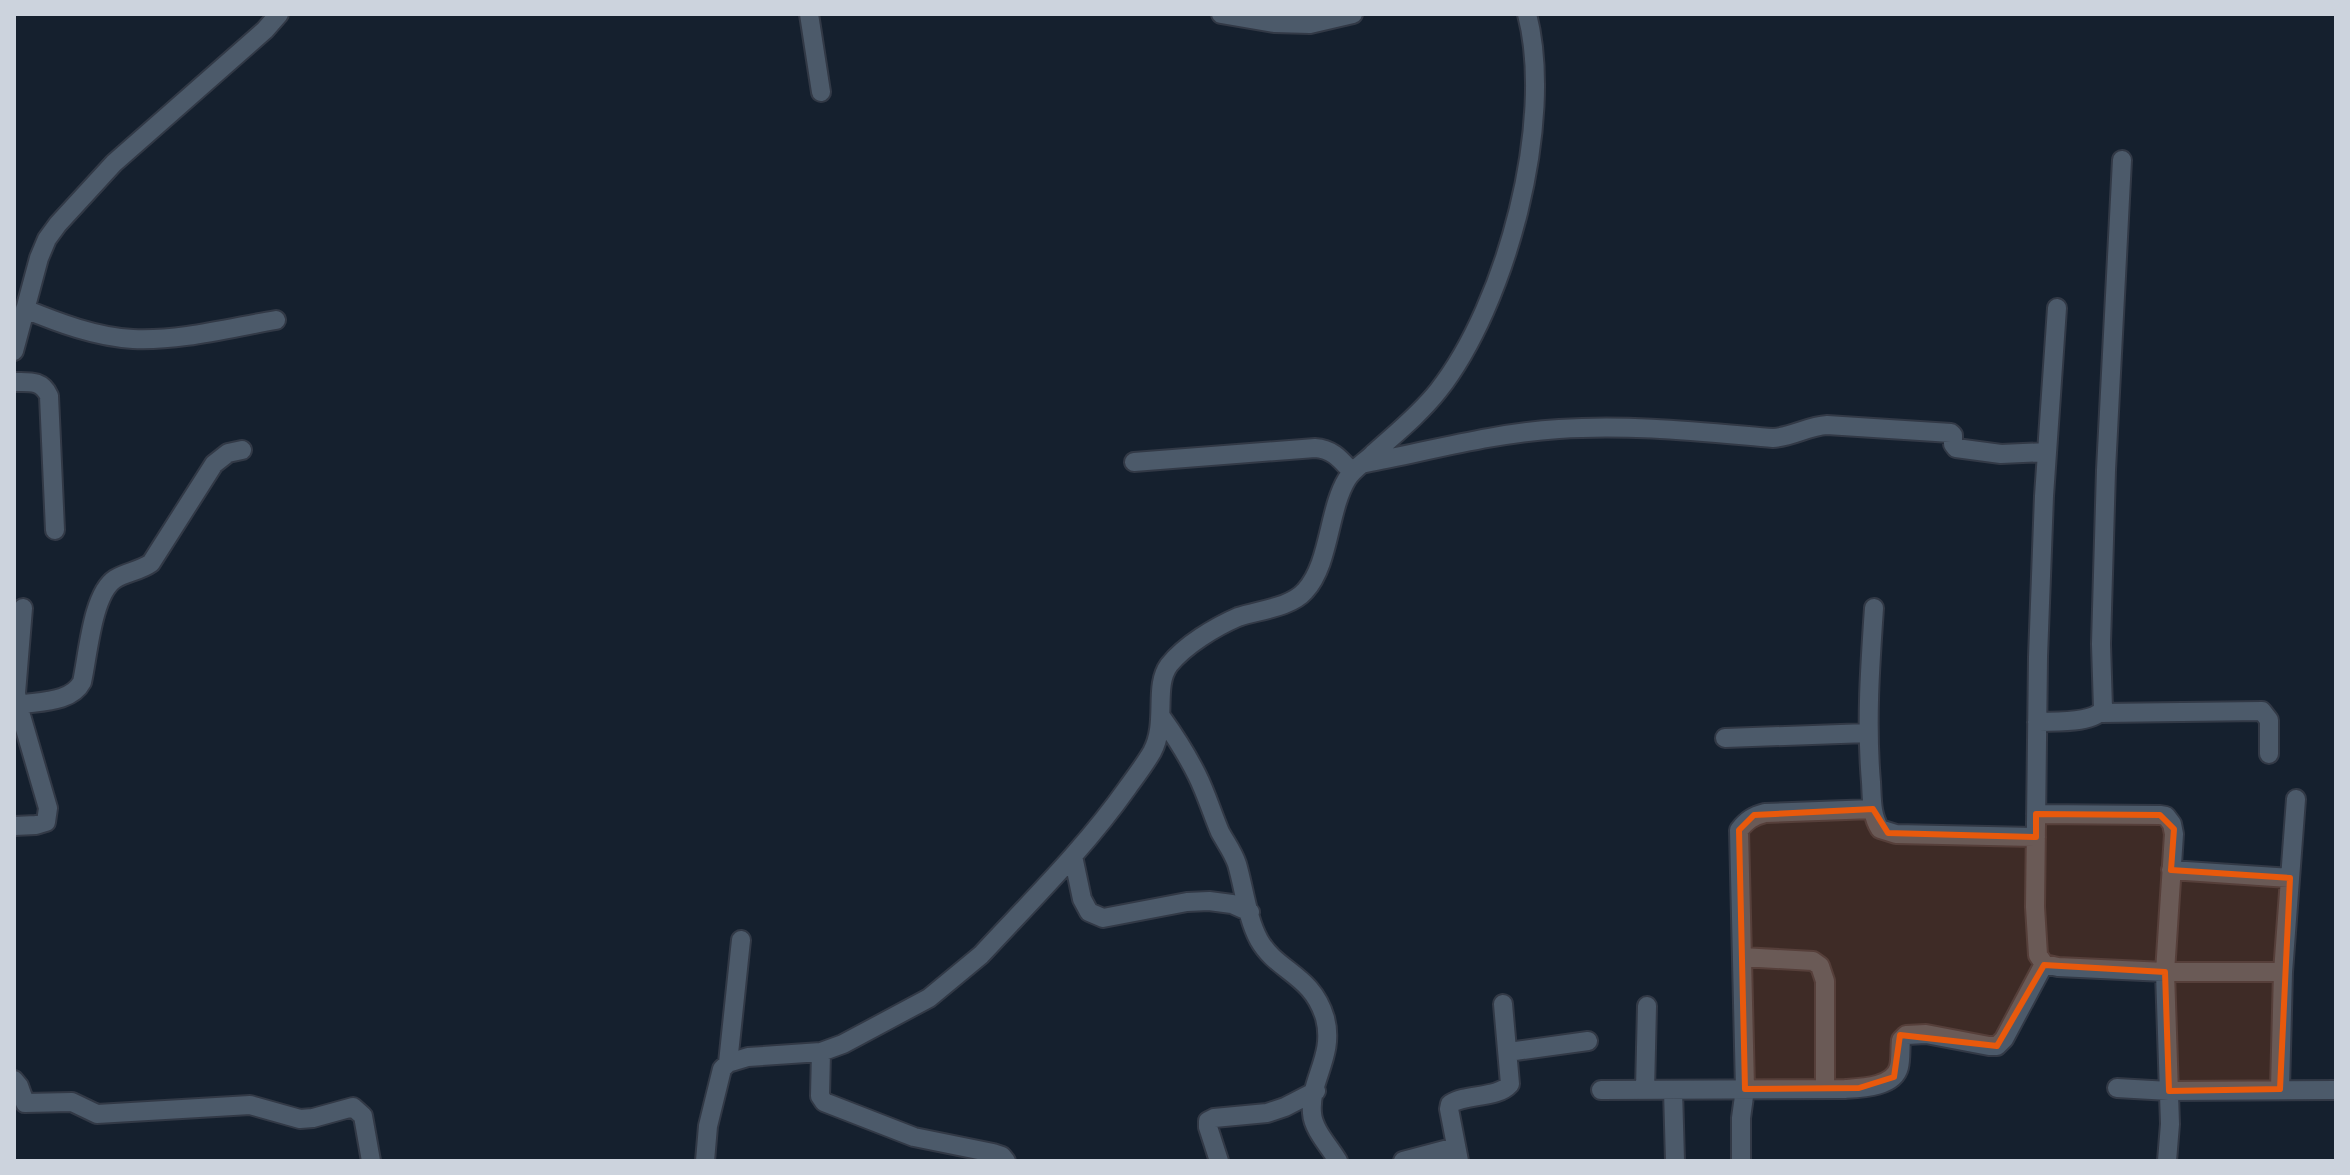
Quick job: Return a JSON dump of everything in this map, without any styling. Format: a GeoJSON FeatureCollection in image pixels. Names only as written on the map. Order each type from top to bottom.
{"type":"FeatureCollection","features":[{"type":"Feature","properties":{"kind":"street"},"geometry":{"type":"LineString","coordinates":[[14,351],[39,258],[58,224],[114,163],[265,30],[279,14]]}},
{"type":"Feature","properties":{"kind":"street"},"geometry":{"type":"LineString","coordinates":[[809,14],[821,92]]}},
{"type":"Feature","properties":{"kind":"street"},"geometry":{"type":"LineString","coordinates":[[1221,14],[1274,23],[1310,24],[1353,14]]}},
{"type":"Feature","properties":{"kind":"street"},"geometry":{"type":"LineString","coordinates":[[728,1063],[748,1057],[821,1052],[891,1020],[929,998],[981,955],[1114,807],[1156,744],[1162,718],[1163,676],[1173,661],[1226,623],[1293,600],[1304,593],[1318,569],[1346,480],[1424,408],[1447,380],[1475,332],[1495,287],[1523,197],[1533,121],[1533,35],[1527,14]]}},
{"type":"Feature","properties":{"kind":"street"},"geometry":{"type":"LineString","coordinates":[[2102,713],[2106,470],[2122,160]]}},
{"type":"Feature","properties":{"kind":"street"},"geometry":{"type":"LineString","coordinates":[[2057,308],[2047,452],[2037,722],[2038,955],[2044,964],[2058,967],[2165,972],[2283,972]]}},
{"type":"Feature","properties":{"kind":"street"},"geometry":{"type":"LineString","coordinates":[[25,309],[59,323],[131,339],[176,338],[276,320]]}},
{"type":"Feature","properties":{"kind":"street"},"geometry":{"type":"LineString","coordinates":[[14,382],[37,383],[46,389],[49,396],[55,530]]}},
{"type":"Feature","properties":{"kind":"street"},"geometry":{"type":"LineString","coordinates":[[1134,462],[1325,448],[1358,468],[1524,432],[1588,427],[1773,438],[1827,425],[1951,433],[1954,447],[1993,453],[2047,452]]}},
{"type":"Feature","properties":{"kind":"street"},"geometry":{"type":"LineString","coordinates":[[18,705],[65,697],[78,690],[104,589],[116,578],[151,563],[214,464],[228,453],[242,450]]}},
{"type":"Feature","properties":{"kind":"street"},"geometry":{"type":"LineString","coordinates":[[14,826],[36,825],[46,822],[48,816],[18,705],[23,608]]}},
{"type":"Feature","properties":{"kind":"street"},"geometry":{"type":"LineString","coordinates":[[1874,608],[1868,733],[1873,809],[1880,829],[1888,833],[2036,837]]}},
{"type":"Feature","properties":{"kind":"street"},"geometry":{"type":"LineString","coordinates":[[2037,722],[2088,719],[2102,713],[2262,711],[2269,720],[2269,754]]}},
{"type":"Feature","properties":{"kind":"street"},"geometry":{"type":"LineString","coordinates":[[1162,718],[1198,776],[1236,861],[1254,929],[1265,949],[1309,988],[1324,1016],[1328,1032],[1327,1050],[1312,1112],[1314,1122],[1338,1160],[1345,1161]]}},
{"type":"Feature","properties":{"kind":"street"},"geometry":{"type":"LineString","coordinates":[[1725,738],[1868,733]]}},
{"type":"Feature","properties":{"kind":"street"},"geometry":{"type":"LineString","coordinates":[[2280,1089],[2283,972],[2296,799]]}},
{"type":"Feature","properties":{"kind":"street"},"geometry":{"type":"LineString","coordinates":[[1741,1161],[1745,1089],[1739,830],[1754,815],[1765,813],[1873,809]]}},
{"type":"Feature","properties":{"kind":"street"},"geometry":{"type":"LineString","coordinates":[[2036,814],[2166,816],[2174,829],[2165,972],[2169,1091],[2167,1161]]}},
{"type":"Feature","properties":{"kind":"street"},"geometry":{"type":"LineString","coordinates":[[1073,856],[1082,899],[1089,912],[1103,918],[1187,902],[1209,901],[1232,904],[1250,912]]}},
{"type":"Feature","properties":{"kind":"street"},"geometry":{"type":"LineString","coordinates":[[2171,870],[2290,878]]}},
{"type":"Feature","properties":{"kind":"street"},"geometry":{"type":"LineString","coordinates":[[705,1161],[708,1126],[719,1075],[728,1063],[741,940]]}},
{"type":"Feature","properties":{"kind":"street"},"geometry":{"type":"LineString","coordinates":[[1742,957],[1813,961],[1820,966],[1825,981],[1825,1089]]}},
{"type":"Feature","properties":{"kind":"street"},"geometry":{"type":"LineString","coordinates":[[1601,1090],[1868,1087],[1894,1077],[1898,1071],[1901,1040],[1906,1035],[1926,1034],[1997,1046],[2004,1039],[2044,964]]}},
{"type":"Feature","properties":{"kind":"street"},"geometry":{"type":"LineString","coordinates":[[1403,1161],[1457,1154],[1450,1104],[1508,1087],[1511,1079],[1503,1004]]}},
{"type":"Feature","properties":{"kind":"street"},"geometry":{"type":"LineString","coordinates":[[1645,1090],[1647,1006]]}},
{"type":"Feature","properties":{"kind":"street"},"geometry":{"type":"LineString","coordinates":[[1508,1052],[1588,1041]]}},
{"type":"Feature","properties":{"kind":"street"},"geometry":{"type":"LineString","coordinates":[[821,1052],[820,1096],[824,1102],[914,1137],[1002,1156],[1006,1161]]}},
{"type":"Feature","properties":{"kind":"street"},"geometry":{"type":"LineString","coordinates":[[14,1080],[23,1101],[28,1104],[72,1102],[97,1114],[250,1105],[293,1119],[308,1119],[353,1107],[363,1116],[371,1161]]}},
{"type":"Feature","properties":{"kind":"street"},"geometry":{"type":"LineString","coordinates":[[2117,1088],[2169,1091],[2336,1090]]}},
{"type":"Feature","properties":{"kind":"street"},"geometry":{"type":"LineString","coordinates":[[1673,1090],[1675,1161]]}},
{"type":"Feature","properties":{"kind":"street"},"geometry":{"type":"LineString","coordinates":[[1219,1161],[1208,1121],[1267,1113],[1316,1091]]}},
{"type":"Feature","properties":{"kind":"highlighted area"},"geometry":{"type":"Polygon","coordinates":[[[1873,809],[1888,833],[2036,837],[2036,814],[2160,815],[2174,829],[2171,870],[2290,878],[2280,1089],[2169,1091],[2165,972],[2044,965],[1997,1046],[1900,1035],[1894,1077],[1859,1088],[1745,1089],[1739,830],[1754,815],[1873,809]]]}}]}
